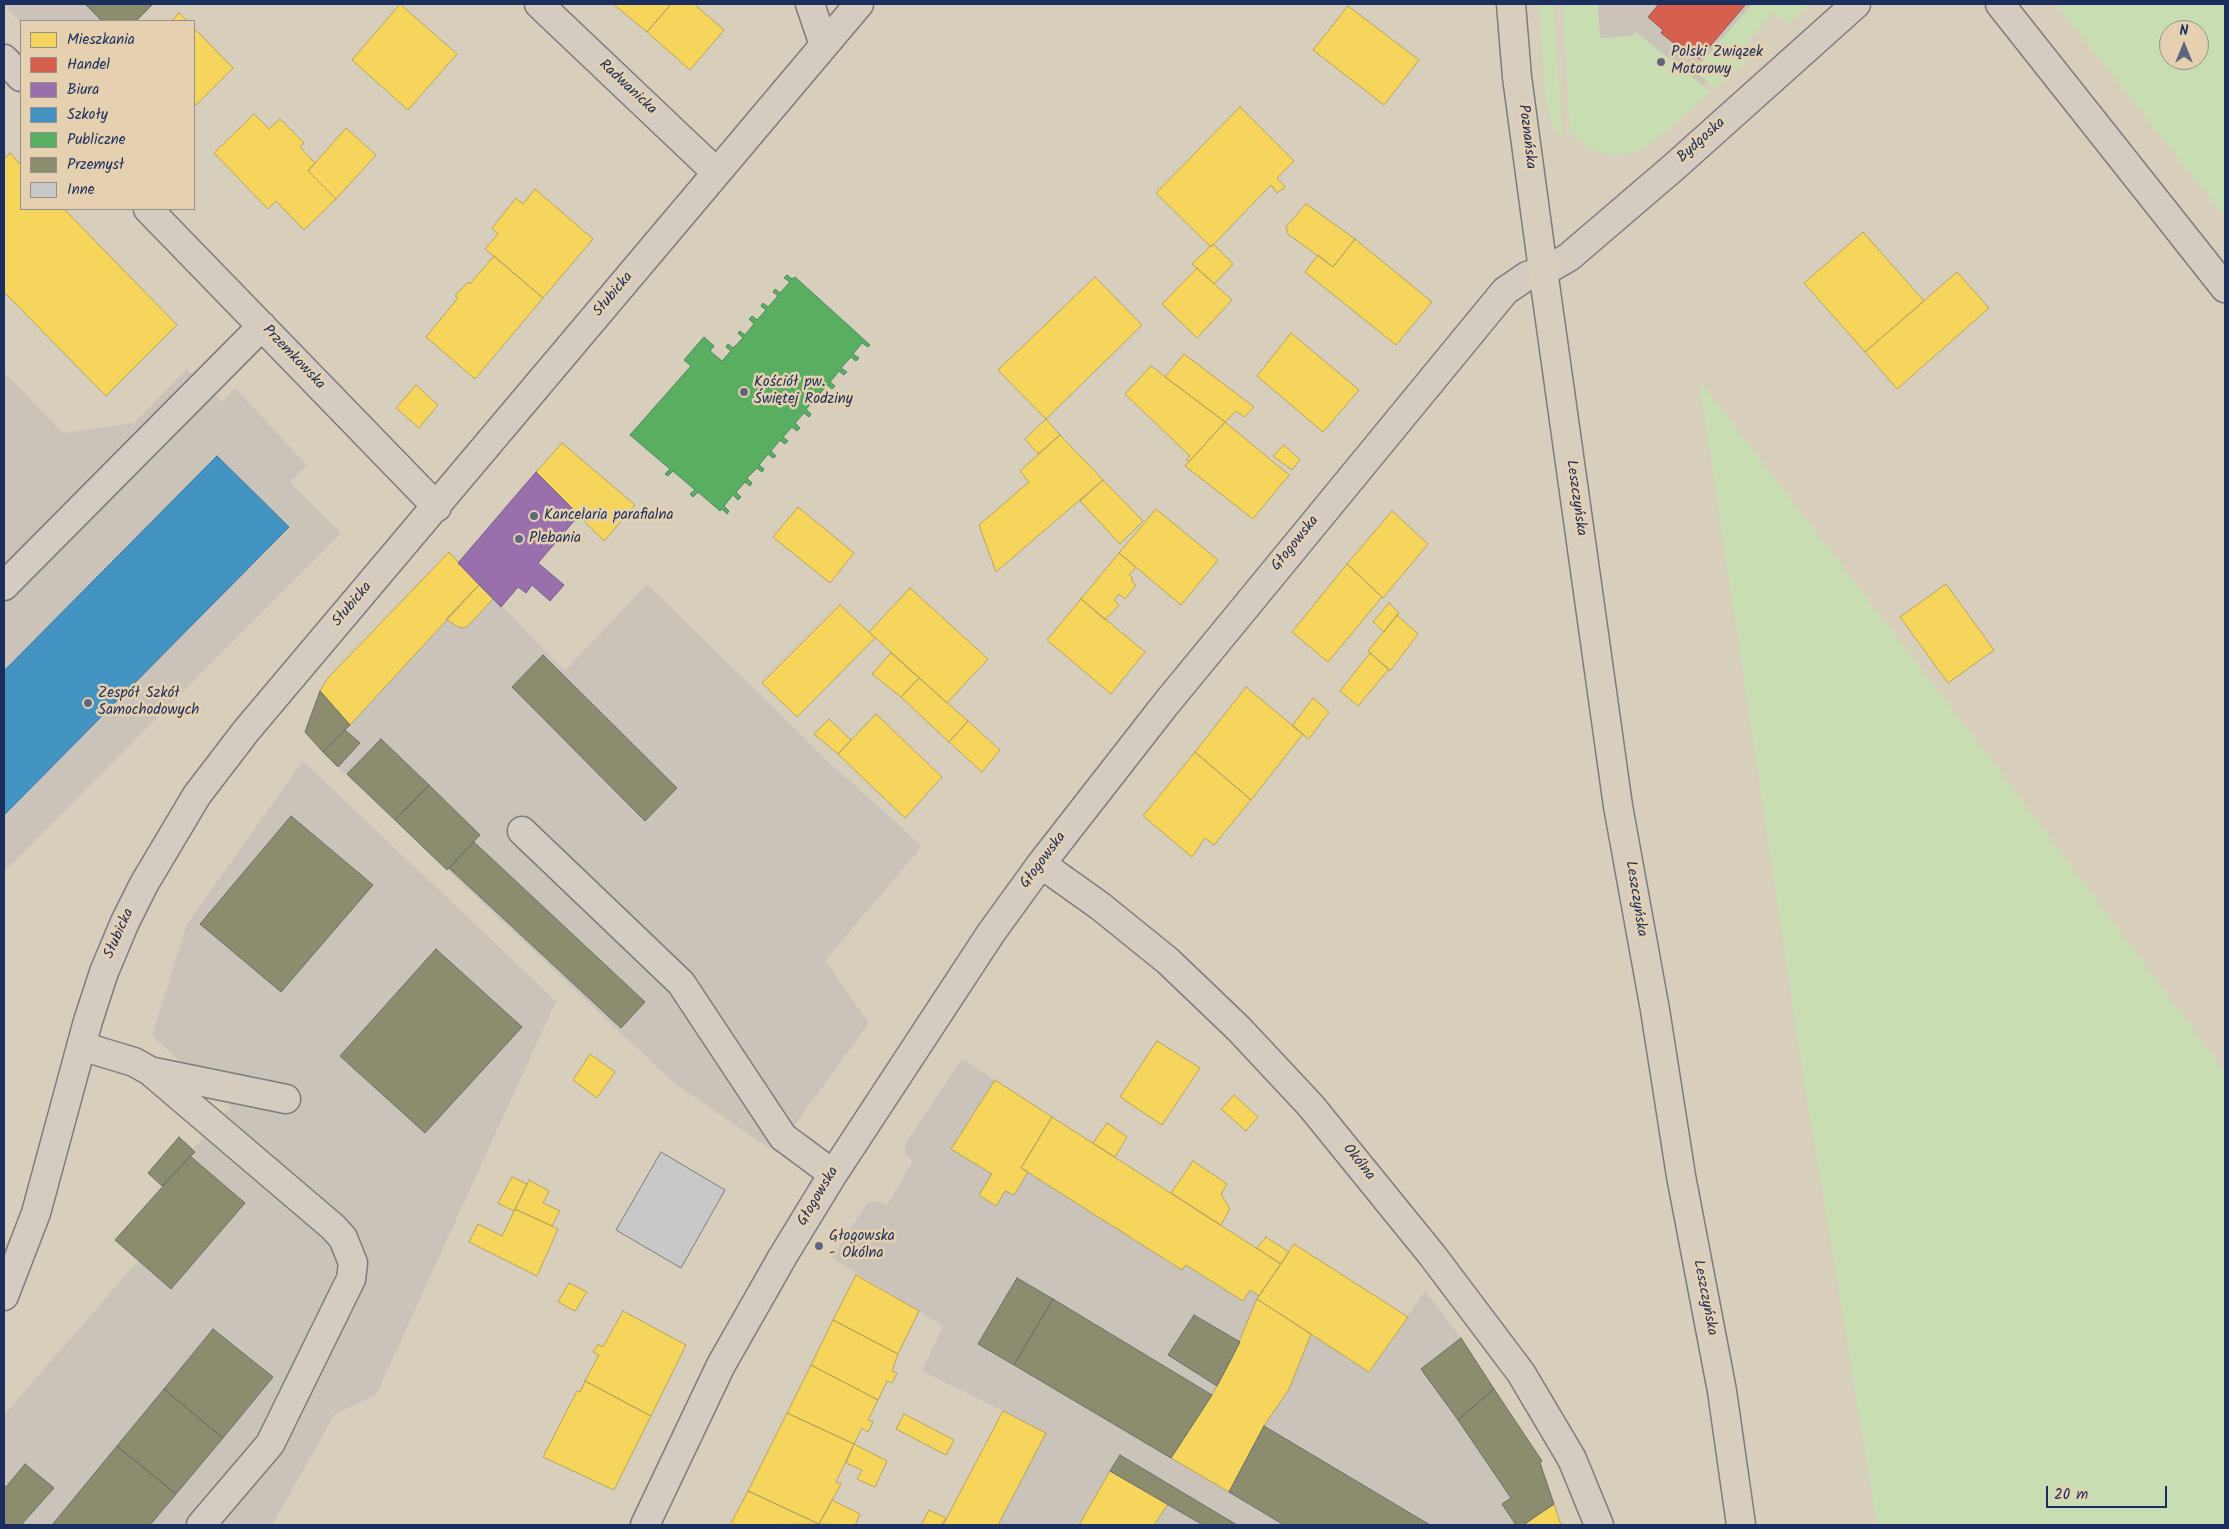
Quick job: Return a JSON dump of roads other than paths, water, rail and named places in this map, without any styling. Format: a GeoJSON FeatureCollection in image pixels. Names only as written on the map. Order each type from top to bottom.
{"type":"FeatureCollection","features":[{"type":"Feature","properties":{"kind":"main road","name":"Poznańska"},"geometry":{"type":"LineString","coordinates":[[1511,4],[1517,77],[1543,270]]}},
{"type":"Feature","properties":{"kind":"main road","name":"Leszczyńska"},"geometry":{"type":"LineString","coordinates":[[1543,270],[1618,806],[1655,1010],[1680,1176],[1722,1391],[1741,1525]]}},
{"type":"Feature","properties":{"kind":"street","name":"Radwanicka"},"geometry":{"type":"LineString","coordinates":[[539,4],[716,172]]}},
{"type":"Feature","properties":{"kind":"street"},"geometry":{"type":"LineString","coordinates":[[810,4],[824,45]]}},
{"type":"Feature","properties":{"kind":"street","name":"Słubicka"},"geometry":{"type":"LineString","coordinates":[[4,1296],[36,1213],[98,987],[125,922],[144,884],[189,808],[238,740],[437,507],[716,172],[859,4]]}},
{"type":"Feature","properties":{"kind":"street","name":"Bydgoska"},"geometry":{"type":"LineString","coordinates":[[1543,270],[1563,261],[1595,234],[1856,4]]}},
{"type":"Feature","properties":{"kind":"street"},"geometry":{"type":"LineString","coordinates":[[2000,4],[2225,288]]}},
{"type":"Feature","properties":{"kind":"street"},"geometry":{"type":"LineString","coordinates":[[4,60],[20,77]]}},
{"type":"Feature","properties":{"kind":"street","name":"Przemkowska"},"geometry":{"type":"LineString","coordinates":[[149,210],[437,507]]}},
{"type":"Feature","properties":{"kind":"street","name":"Głogowska"},"geometry":{"type":"LineString","coordinates":[[645,1525],[721,1365],[770,1278],[833,1174],[945,1001],[1041,864],[1164,705],[1494,303],[1510,286],[1543,270]]}},
{"type":"Feature","properties":{"kind":"street"},"geometry":{"type":"LineString","coordinates":[[4,586],[262,326]]}},
{"type":"Feature","properties":{"kind":"street"},"geometry":{"type":"LineString","coordinates":[[522,831],[681,983],[783,1137],[833,1174]]}},
{"type":"Feature","properties":{"kind":"street","name":"Okólna"},"geometry":{"type":"LineString","coordinates":[[1041,864],[1100,906],[1168,961],[1239,1029],[1310,1106],[1432,1255],[1521,1373],[1572,1459],[1599,1525]]}},
{"type":"Feature","properties":{"kind":"street"},"geometry":{"type":"LineString","coordinates":[[81,1046],[134,1062],[150,1071],[333,1228],[343,1238],[353,1263],[351,1278],[270,1444],[202,1525]]}},
{"type":"Feature","properties":{"kind":"street"},"geometry":{"type":"LineString","coordinates":[[150,1071],[286,1099]]}},
{"type":"Feature","properties":{"kind":"place","name":"Polski Związek Motorowy"},"geometry":{"type":"Point","coordinates":[1661,62]}},
{"type":"Feature","properties":{"kind":"place","name":"Kościół pw. Świętej Rodziny"},"geometry":{"type":"Point","coordinates":[744,392]}},
{"type":"Feature","properties":{"kind":"place","name":"Kancelaria parafialna"},"geometry":{"type":"Point","coordinates":[534,516]}},
{"type":"Feature","properties":{"kind":"place","name":"Plebania"},"geometry":{"type":"Point","coordinates":[519,539]}},
{"type":"Feature","properties":{"kind":"place","name":"Zespół Szkół Samochodowych"},"geometry":{"type":"Point","coordinates":[88,703]}},
{"type":"Feature","properties":{"kind":"place","name":"Głogowska - Okólna"},"geometry":{"type":"Point","coordinates":[819,1246]}}]}
